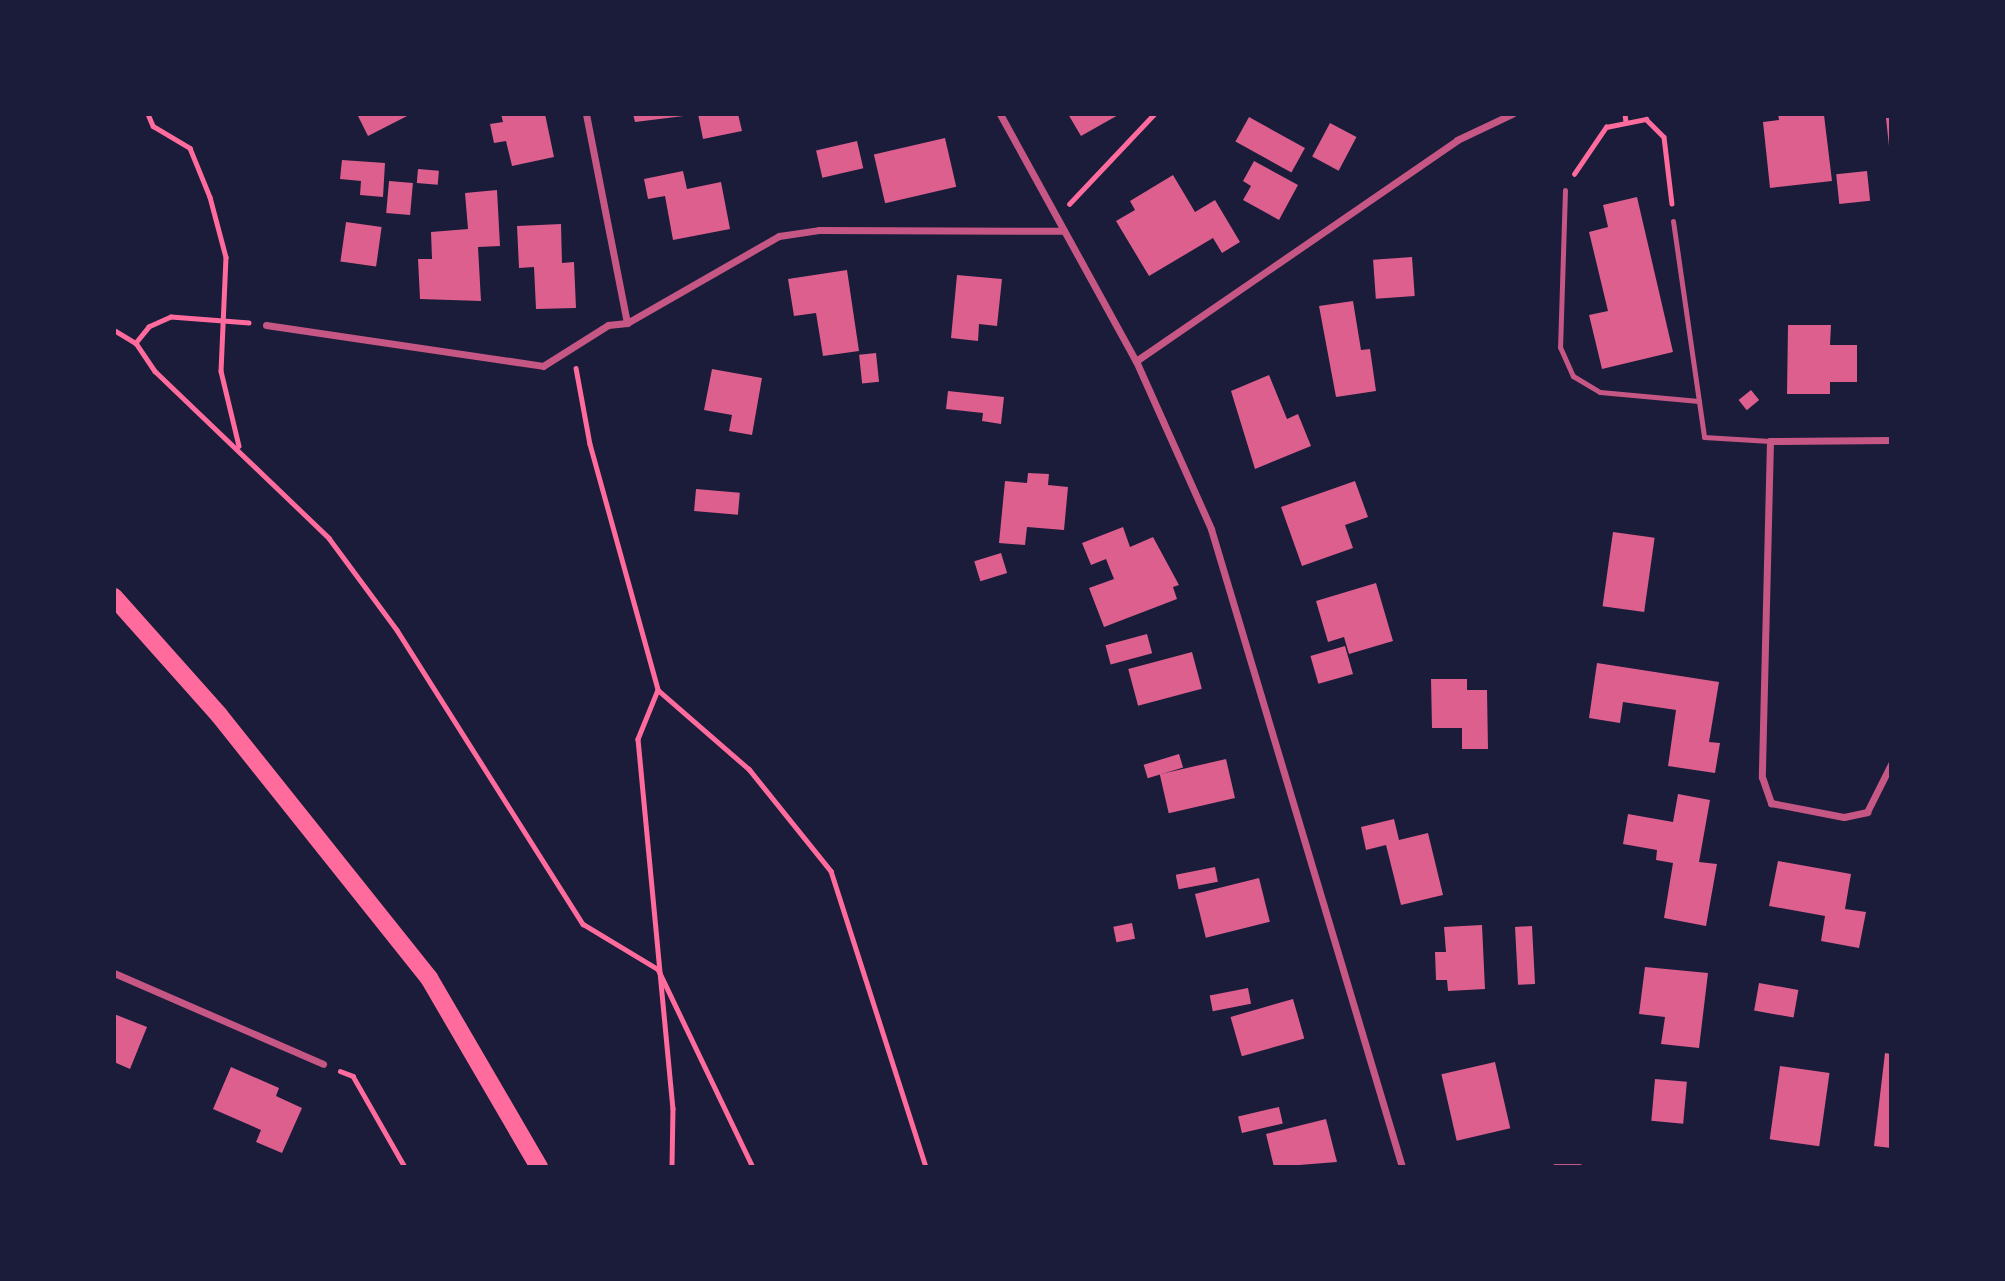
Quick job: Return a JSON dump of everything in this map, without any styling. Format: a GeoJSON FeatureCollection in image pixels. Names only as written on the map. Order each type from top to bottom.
{"type":"FeatureCollection","features":[{"type":"Feature","properties":{"kind":"main road"},"geometry":{"type":"LineString","coordinates":[[114,597],[219,715],[429,978],[539,1167]]}},
{"type":"Feature","properties":{"kind":"street"},"geometry":{"type":"LineString","coordinates":[[586,114],[627,323]]}},
{"type":"Feature","properties":{"kind":"street"},"geometry":{"type":"LineString","coordinates":[[1000,114],[1136,361],[1211,529],[1402,1167]]}},
{"type":"Feature","properties":{"kind":"street"},"geometry":{"type":"LineString","coordinates":[[1136,361],[1457,140],[1512,114]]}},
{"type":"Feature","properties":{"kind":"street"},"geometry":{"type":"LineString","coordinates":[[266,325],[543,366],[608,325],[627,323],[779,236],[819,230],[1064,230]]}},
{"type":"Feature","properties":{"kind":"street"},"geometry":{"type":"LineString","coordinates":[[1891,440],[1770,441],[1762,776],[1770,803],[1844,817],[1867,812],[1891,764]]}},
{"type":"Feature","properties":{"kind":"street"},"geometry":{"type":"LineString","coordinates":[[114,973],[323,1064]]}},
{"type":"Feature","properties":{"kind":"street"},"geometry":{"type":"LineString","coordinates":[[1555,1167],[1579,1167]]}},
{"type":"Feature","properties":{"kind":"lane"},"geometry":{"type":"LineString","coordinates":[[1564,190],[1560,347],[1573,376],[1600,392],[1699,401]]}},
{"type":"Feature","properties":{"kind":"lane"},"geometry":{"type":"LineString","coordinates":[[1673,221],[1704,437],[1770,441]]}},
{"type":"Feature","properties":{"kind":"path"},"geometry":{"type":"LineString","coordinates":[[148,114],[153,126],[190,148],[209,197],[226,257],[226,322],[221,371],[239,447]]}},
{"type":"Feature","properties":{"kind":"path"},"geometry":{"type":"LineString","coordinates":[[1057,218],[1154,114]]}},
{"type":"Feature","properties":{"kind":"path"},"geometry":{"type":"LineString","coordinates":[[1625,114],[1626,122]]}},
{"type":"Feature","properties":{"kind":"path"},"geometry":{"type":"LineString","coordinates":[[1564,190],[1606,127],[1646,119],[1664,137],[1673,221]]}},
{"type":"Feature","properties":{"kind":"path"},"geometry":{"type":"LineString","coordinates":[[136,344],[149,327],[171,317],[266,325]]}},
{"type":"Feature","properties":{"kind":"path"},"geometry":{"type":"LineString","coordinates":[[114,330],[136,344],[155,371],[239,447],[329,538],[397,630],[583,924],[658,969],[753,1167]]}},
{"type":"Feature","properties":{"kind":"path"},"geometry":{"type":"LineString","coordinates":[[572,347],[590,444],[658,690],[749,769],[831,871],[926,1167]]}},
{"type":"Feature","properties":{"kind":"path"},"geometry":{"type":"LineString","coordinates":[[658,690],[638,739],[673,1108],[672,1167]]}},
{"type":"Feature","properties":{"kind":"path"},"geometry":{"type":"LineString","coordinates":[[323,1064],[353,1076],[405,1167]]}},
{"type":"Feature","properties":{"kind":"building"},"geometry":{"type":"Polygon","coordinates":[[[357,114],[411,114],[368,136],[357,114]]]}},
{"type":"Feature","properties":{"kind":"building"},"geometry":{"type":"Polygon","coordinates":[[[501,114],[545,114],[554,157],[512,166],[506,141],[494,143],[490,124],[503,122],[501,114]]]}},
{"type":"Feature","properties":{"kind":"building"},"geometry":{"type":"Polygon","coordinates":[[[633,114],[692,114],[692,115],[635,122],[633,114]]]}},
{"type":"Feature","properties":{"kind":"building"},"geometry":{"type":"Polygon","coordinates":[[[698,114],[738,114],[742,131],[703,139],[698,114]]]}},
{"type":"Feature","properties":{"kind":"building"},"geometry":{"type":"Polygon","coordinates":[[[1068,114],[1120,114],[1081,136],[1068,114]]]}},
{"type":"Feature","properties":{"kind":"building"},"geometry":{"type":"Polygon","coordinates":[[[1778,114],[1824,115],[1832,181],[1770,188],[1763,122],[1779,120],[1778,114]]]}},
{"type":"Feature","properties":{"kind":"building"},"geometry":{"type":"Polygon","coordinates":[[[1249,117],[1305,148],[1291,173],[1235,141],[1249,117]]]}},
{"type":"Feature","properties":{"kind":"building"},"geometry":{"type":"Polygon","coordinates":[[[1886,118],[1891,118],[1891,146],[1889,146],[1886,118]]]}},
{"type":"Feature","properties":{"kind":"building"},"geometry":{"type":"Polygon","coordinates":[[[1330,123],[1356,137],[1339,171],[1312,157],[1330,123]]]}},
{"type":"Feature","properties":{"kind":"building"},"geometry":{"type":"Polygon","coordinates":[[[945,138],[956,187],[885,203],[874,154],[945,138]]]}},
{"type":"Feature","properties":{"kind":"building"},"geometry":{"type":"Polygon","coordinates":[[[857,141],[863,168],[822,178],[816,150],[857,141]]]}},
{"type":"Feature","properties":{"kind":"building"},"geometry":{"type":"Polygon","coordinates":[[[342,160],[385,163],[383,197],[360,195],[361,181],[340,179],[342,160]]]}},
{"type":"Feature","properties":{"kind":"building"},"geometry":{"type":"Polygon","coordinates":[[[1254,161],[1298,185],[1279,220],[1243,200],[1251,186],[1243,181],[1254,161]]]}},
{"type":"Feature","properties":{"kind":"building"},"geometry":{"type":"Polygon","coordinates":[[[418,169],[439,171],[438,185],[417,183],[418,169]]]}},
{"type":"Feature","properties":{"kind":"building"},"geometry":{"type":"Polygon","coordinates":[[[683,171],[687,189],[721,182],[730,229],[673,240],[665,196],[648,199],[644,179],[683,171]]]}},
{"type":"Feature","properties":{"kind":"building"},"geometry":{"type":"Polygon","coordinates":[[[1867,171],[1870,201],[1839,204],[1836,174],[1867,171]]]}},
{"type":"Feature","properties":{"kind":"building"},"geometry":{"type":"Polygon","coordinates":[[[1173,175],[1195,212],[1215,200],[1240,242],[1222,253],[1213,238],[1149,276],[1116,221],[1135,210],[1130,201],[1173,175]]]}},
{"type":"Feature","properties":{"kind":"building"},"geometry":{"type":"Polygon","coordinates":[[[389,181],[413,183],[410,215],[386,213],[389,181]]]}},
{"type":"Feature","properties":{"kind":"building"},"geometry":{"type":"Polygon","coordinates":[[[497,190],[500,246],[478,247],[481,301],[420,299],[418,259],[432,259],[431,232],[468,229],[465,193],[497,190]]]}},
{"type":"Feature","properties":{"kind":"building"},"geometry":{"type":"Polygon","coordinates":[[[1637,197],[1673,352],[1602,369],[1589,315],[1608,311],[1589,232],[1608,227],[1603,205],[1637,197]]]}},
{"type":"Feature","properties":{"kind":"building"},"geometry":{"type":"Polygon","coordinates":[[[346,222],[382,227],[376,267],[340,262],[346,222]]]}},
{"type":"Feature","properties":{"kind":"building"},"geometry":{"type":"Polygon","coordinates":[[[561,224],[562,263],[574,262],[576,308],[536,309],[534,267],[519,268],[517,226],[561,224]]]}},
{"type":"Feature","properties":{"kind":"building"},"geometry":{"type":"Polygon","coordinates":[[[1412,257],[1415,296],[1376,299],[1373,260],[1412,257]]]}},
{"type":"Feature","properties":{"kind":"building"},"geometry":{"type":"Polygon","coordinates":[[[847,270],[859,351],[823,356],[816,313],[794,316],[788,279],[847,270]]]}},
{"type":"Feature","properties":{"kind":"building"},"geometry":{"type":"Polygon","coordinates":[[[957,275],[1002,279],[997,326],[979,324],[978,341],[951,338],[957,275]]]}},
{"type":"Feature","properties":{"kind":"building"},"geometry":{"type":"Polygon","coordinates":[[[1353,301],[1361,350],[1370,349],[1376,391],[1336,397],[1319,306],[1353,301]]]}},
{"type":"Feature","properties":{"kind":"building"},"geometry":{"type":"Polygon","coordinates":[[[1788,325],[1831,325],[1830,345],[1857,345],[1857,382],[1830,382],[1830,394],[1787,394],[1788,325]]]}},
{"type":"Feature","properties":{"kind":"building"},"geometry":{"type":"Polygon","coordinates":[[[876,353],[879,382],[862,384],[859,355],[876,353]]]}},
{"type":"Feature","properties":{"kind":"building"},"geometry":{"type":"Polygon","coordinates":[[[712,369],[762,378],[752,435],[729,431],[732,415],[704,410],[712,369]]]}},
{"type":"Feature","properties":{"kind":"building"},"geometry":{"type":"Polygon","coordinates":[[[1269,375],[1287,419],[1298,414],[1311,446],[1255,469],[1231,391],[1269,375]]]}},
{"type":"Feature","properties":{"kind":"building"},"geometry":{"type":"Polygon","coordinates":[[[1751,390],[1759,400],[1747,410],[1739,400],[1751,390]]]}},
{"type":"Feature","properties":{"kind":"building"},"geometry":{"type":"Polygon","coordinates":[[[948,391],[1004,397],[1001,424],[982,421],[983,413],[946,409],[948,391]]]}},
{"type":"Feature","properties":{"kind":"building"},"geometry":{"type":"Polygon","coordinates":[[[1028,473],[1049,474],[1048,485],[1068,487],[1064,530],[1027,527],[1025,545],[999,543],[1005,481],[1027,483],[1028,473]]]}},
{"type":"Feature","properties":{"kind":"building"},"geometry":{"type":"Polygon","coordinates":[[[1355,481],[1368,517],[1345,525],[1353,548],[1302,566],[1281,507],[1355,481]]]}},
{"type":"Feature","properties":{"kind":"building"},"geometry":{"type":"Polygon","coordinates":[[[696,489],[740,493],[738,515],[694,511],[696,489]]]}},
{"type":"Feature","properties":{"kind":"building"},"geometry":{"type":"Polygon","coordinates":[[[1123,527],[1130,547],[1153,537],[1179,585],[1173,587],[1177,599],[1104,627],[1089,588],[1114,579],[1106,559],[1091,565],[1082,543],[1123,527]]]}},
{"type":"Feature","properties":{"kind":"building"},"geometry":{"type":"Polygon","coordinates":[[[1613,532],[1655,538],[1644,612],[1603,606],[1613,532]]]}},
{"type":"Feature","properties":{"kind":"building"},"geometry":{"type":"Polygon","coordinates":[[[1001,553],[1007,573],[980,581],[974,561],[1001,553]]]}},
{"type":"Feature","properties":{"kind":"building"},"geometry":{"type":"Polygon","coordinates":[[[1376,583],[1393,641],[1349,654],[1344,637],[1328,642],[1316,601],[1376,583]]]}},
{"type":"Feature","properties":{"kind":"building"},"geometry":{"type":"Polygon","coordinates":[[[1147,634],[1152,653],[1111,664],[1105,645],[1147,634]]]}},
{"type":"Feature","properties":{"kind":"building"},"geometry":{"type":"Polygon","coordinates":[[[1345,646],[1353,674],[1318,684],[1310,656],[1345,646]]]}},
{"type":"Feature","properties":{"kind":"building"},"geometry":{"type":"Polygon","coordinates":[[[1192,652],[1202,689],[1138,706],[1128,669],[1192,652]]]}},
{"type":"Feature","properties":{"kind":"building"},"geometry":{"type":"Polygon","coordinates":[[[1597,663],[1719,682],[1709,742],[1720,743],[1715,773],[1668,766],[1676,710],[1623,702],[1620,723],[1589,718],[1597,663]]]}},
{"type":"Feature","properties":{"kind":"building"},"geometry":{"type":"Polygon","coordinates":[[[1431,679],[1467,679],[1467,690],[1487,690],[1488,749],[1462,749],[1462,728],[1432,728],[1431,679]]]}},
{"type":"Feature","properties":{"kind":"building"},"geometry":{"type":"Polygon","coordinates":[[[1179,754],[1183,767],[1148,778],[1144,765],[1179,754]]]}},
{"type":"Feature","properties":{"kind":"building"},"geometry":{"type":"Polygon","coordinates":[[[1226,759],[1235,798],[1169,813],[1160,774],[1226,759]]]}},
{"type":"Feature","properties":{"kind":"building"},"geometry":{"type":"Polygon","coordinates":[[[1678,794],[1710,800],[1699,862],[1717,864],[1706,926],[1664,918],[1673,863],[1656,860],[1657,850],[1623,844],[1628,814],[1673,822],[1678,794]]]}},
{"type":"Feature","properties":{"kind":"building"},"geometry":{"type":"Polygon","coordinates":[[[1394,819],[1399,840],[1428,833],[1443,895],[1401,905],[1386,845],[1366,850],[1361,827],[1394,819]]]}},
{"type":"Feature","properties":{"kind":"building"},"geometry":{"type":"Polygon","coordinates":[[[1778,861],[1851,874],[1845,909],[1866,912],[1859,948],[1821,941],[1825,916],[1769,906],[1778,861]]]}},
{"type":"Feature","properties":{"kind":"building"},"geometry":{"type":"Polygon","coordinates":[[[1215,867],[1218,882],[1179,889],[1176,875],[1215,867]]]}},
{"type":"Feature","properties":{"kind":"building"},"geometry":{"type":"Polygon","coordinates":[[[1259,878],[1270,922],[1206,938],[1195,894],[1259,878]]]}},
{"type":"Feature","properties":{"kind":"building"},"geometry":{"type":"Polygon","coordinates":[[[1132,923],[1135,939],[1116,942],[1113,927],[1132,923]]]}},
{"type":"Feature","properties":{"kind":"building"},"geometry":{"type":"Polygon","coordinates":[[[1482,925],[1485,989],[1448,991],[1447,980],[1436,980],[1435,952],[1446,952],[1444,927],[1482,925]]]}},
{"type":"Feature","properties":{"kind":"building"},"geometry":{"type":"Polygon","coordinates":[[[1532,926],[1535,984],[1518,985],[1515,927],[1532,926]]]}},
{"type":"Feature","properties":{"kind":"building"},"geometry":{"type":"Polygon","coordinates":[[[1645,967],[1708,973],[1699,1048],[1661,1044],[1665,1017],[1639,1014],[1645,967]]]}},
{"type":"Feature","properties":{"kind":"building"},"geometry":{"type":"Polygon","coordinates":[[[1759,983],[1798,990],[1794,1018],[1754,1011],[1759,983]]]}},
{"type":"Feature","properties":{"kind":"building"},"geometry":{"type":"Polygon","coordinates":[[[1248,988],[1251,1004],[1213,1011],[1210,995],[1248,988]]]}},
{"type":"Feature","properties":{"kind":"building"},"geometry":{"type":"Polygon","coordinates":[[[1293,999],[1304,1038],[1242,1056],[1231,1017],[1293,999]]]}},
{"type":"Feature","properties":{"kind":"building"},"geometry":{"type":"Polygon","coordinates":[[[114,1014],[147,1027],[130,1069],[114,1062],[114,1014]]]}},
{"type":"Feature","properties":{"kind":"building"},"geometry":{"type":"Polygon","coordinates":[[[1885,1053],[1891,1054],[1891,1148],[1874,1146],[1885,1053]]]}},
{"type":"Feature","properties":{"kind":"building"},"geometry":{"type":"Polygon","coordinates":[[[1495,1062],[1510,1128],[1457,1141],[1441,1074],[1495,1062]]]}},
{"type":"Feature","properties":{"kind":"building"},"geometry":{"type":"Polygon","coordinates":[[[1780,1066],[1830,1073],[1819,1146],[1770,1139],[1780,1066]]]}},
{"type":"Feature","properties":{"kind":"building"},"geometry":{"type":"Polygon","coordinates":[[[231,1067],[279,1088],[276,1096],[302,1108],[282,1153],[256,1142],[261,1130],[213,1109],[231,1067]]]}},
{"type":"Feature","properties":{"kind":"building"},"geometry":{"type":"Polygon","coordinates":[[[1655,1079],[1687,1082],[1683,1124],[1651,1121],[1655,1079]]]}},
{"type":"Feature","properties":{"kind":"building"},"geometry":{"type":"Polygon","coordinates":[[[1279,1107],[1283,1124],[1242,1133],[1238,1116],[1279,1107]]]}},
{"type":"Feature","properties":{"kind":"building"},"geometry":{"type":"Polygon","coordinates":[[[1326,1119],[1337,1162],[1274,1167],[1266,1134],[1326,1119]]]}}]}
